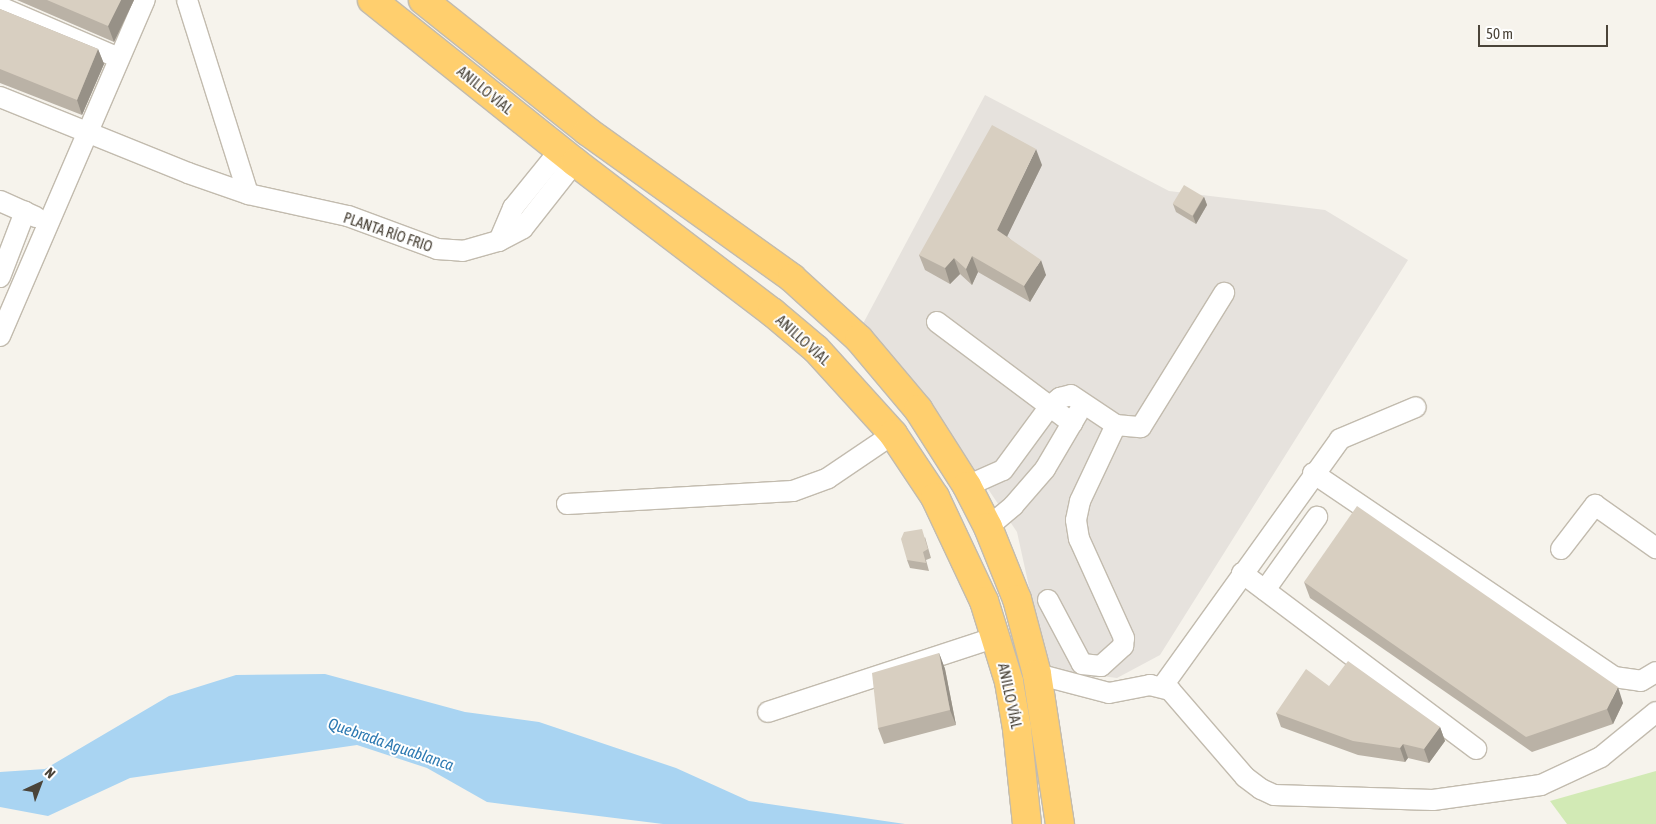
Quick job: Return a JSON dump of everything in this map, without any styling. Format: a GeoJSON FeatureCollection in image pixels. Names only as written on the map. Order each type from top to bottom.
{"type":"FeatureCollection","features":[{"type":"Feature","properties":{"kind":"highway","name":"ANILLO VÍAL"},"geometry":{"type":"LineString","coordinates":[[372,0],[568,156],[816,349],[893,434],[954,531],[984,601],[996,637],[1016,720],[1027,824]]}},
{"type":"Feature","properties":{"kind":"highway","name":"ANILLO VÍAL"},"geometry":{"type":"LineString","coordinates":[[423,0],[587,131],[755,250],[826,307],[859,339],[912,402],[967,486],[988,527],[1017,599],[1037,674],[1060,824]]}},
{"type":"Feature","properties":{"kind":"lane"},"geometry":{"type":"LineString","coordinates":[[0,336],[47,222],[88,134],[145,0]]}},
{"type":"Feature","properties":{"kind":"lane"},"geometry":{"type":"LineString","coordinates":[[187,0],[248,194]]}},
{"type":"Feature","properties":{"kind":"lane"},"geometry":{"type":"LineString","coordinates":[[0,7],[119,58]]}},
{"type":"Feature","properties":{"kind":"lane","name":"PLANTA RÍO FRIO"},"geometry":{"type":"LineString","coordinates":[[0,97],[88,134],[248,194],[348,216],[437,249],[463,251],[499,241],[513,208],[568,156]]}},
{"type":"Feature","properties":{"kind":"lane"},"geometry":{"type":"LineString","coordinates":[[0,201],[47,222]]}},
{"type":"Feature","properties":{"kind":"lane"},"geometry":{"type":"LineString","coordinates":[[0,277],[25,212]]}},
{"type":"Feature","properties":{"kind":"lane"},"geometry":{"type":"LineString","coordinates":[[967,486],[1003,470],[1050,406],[1060,398],[1071,395],[1116,424],[1141,427],[1152,414],[1224,293]]}},
{"type":"Feature","properties":{"kind":"lane"},"geometry":{"type":"LineString","coordinates":[[937,322],[1072,423]]}},
{"type":"Feature","properties":{"kind":"lane"},"geometry":{"type":"LineString","coordinates":[[988,527],[1014,506],[1045,469],[1084,402]]}},
{"type":"Feature","properties":{"kind":"lane"},"geometry":{"type":"LineString","coordinates":[[1162,687],[1313,473],[1340,439],[1416,407]]}},
{"type":"Feature","properties":{"kind":"lane"},"geometry":{"type":"LineString","coordinates":[[1048,600],[1082,664],[1102,666],[1124,646],[1124,638],[1079,539],[1076,520],[1080,501],[1116,424]]}},
{"type":"Feature","properties":{"kind":"lane"},"geometry":{"type":"LineString","coordinates":[[567,504],[793,491],[828,478],[893,434]]}},
{"type":"Feature","properties":{"kind":"lane"},"geometry":{"type":"LineString","coordinates":[[1313,473],[1614,677],[1640,681],[1656,672]]}},
{"type":"Feature","properties":{"kind":"lane"},"geometry":{"type":"LineString","coordinates":[[1561,549],[1595,505],[1656,548]]}},
{"type":"Feature","properties":{"kind":"lane"},"geometry":{"type":"LineString","coordinates":[[1265,590],[1317,517]]}},
{"type":"Feature","properties":{"kind":"lane"},"geometry":{"type":"LineString","coordinates":[[1242,573],[1476,748]]}},
{"type":"Feature","properties":{"kind":"lane"},"geometry":{"type":"LineString","coordinates":[[768,712],[996,637]]}},
{"type":"Feature","properties":{"kind":"lane"},"geometry":{"type":"LineString","coordinates":[[1037,674],[1109,693],[1150,686],[1162,687],[1182,702],[1245,777],[1261,789],[1274,795],[1433,800],[1541,785],[1601,757],[1656,712]]}},
{"type":"Feature","properties":{"kind":"shaded area"},"geometry":{"type":"Polygon","coordinates":[[[985,95],[1169,191],[1325,210],[1408,260],[1160,655],[1117,678],[1047,669],[1017,532],[951,434],[858,333],[985,95]]]}},
{"type":"Feature","properties":{"kind":"green space"},"geometry":{"type":"Polygon","coordinates":[[[1656,771],[1656,824],[1567,824],[1550,801],[1656,771]]]}},
{"type":"Feature","properties":{"kind":"water","name":"Quebrada Aguablanca"},"geometry":{"type":"Polygon","coordinates":[[[325,674],[465,712],[539,722],[676,768],[749,801],[905,824],[663,824],[487,802],[427,768],[357,745],[130,778],[48,816],[0,807],[0,772],[45,769],[169,696],[236,675],[325,674]]]}},
{"type":"Feature","properties":{"kind":"building"},"geometry":{"type":"Polygon","coordinates":[[[47,0],[121,0],[108,26],[47,0]]]}},
{"type":"Feature","properties":{"kind":"building"},"geometry":{"type":"Polygon","coordinates":[[[0,9],[98,49],[77,100],[0,69],[0,9]]]}},
{"type":"Feature","properties":{"kind":"building"},"geometry":{"type":"Polygon","coordinates":[[[992,125],[1036,149],[997,230],[1041,260],[1024,286],[972,256],[966,269],[954,258],[945,268],[919,255],[992,125]]]}},
{"type":"Feature","properties":{"kind":"building"},"geometry":{"type":"Polygon","coordinates":[[[1184,185],[1204,197],[1192,216],[1173,204],[1184,185]]]}},
{"type":"Feature","properties":{"kind":"building"},"geometry":{"type":"Polygon","coordinates":[[[1357,506],[1618,687],[1607,709],[1526,737],[1304,582],[1357,506]]]}},
{"type":"Feature","properties":{"kind":"building"},"geometry":{"type":"Polygon","coordinates":[[[922,529],[928,549],[923,552],[926,563],[907,560],[901,539],[904,532],[922,529]]]}},
{"type":"Feature","properties":{"kind":"building"},"geometry":{"type":"Polygon","coordinates":[[[939,653],[950,710],[878,728],[872,673],[939,653]]]}},
{"type":"Feature","properties":{"kind":"building"},"geometry":{"type":"Polygon","coordinates":[[[1348,661],[1440,727],[1424,749],[1403,744],[1400,748],[1353,741],[1276,713],[1306,669],[1329,686],[1348,661]]]}}]}
